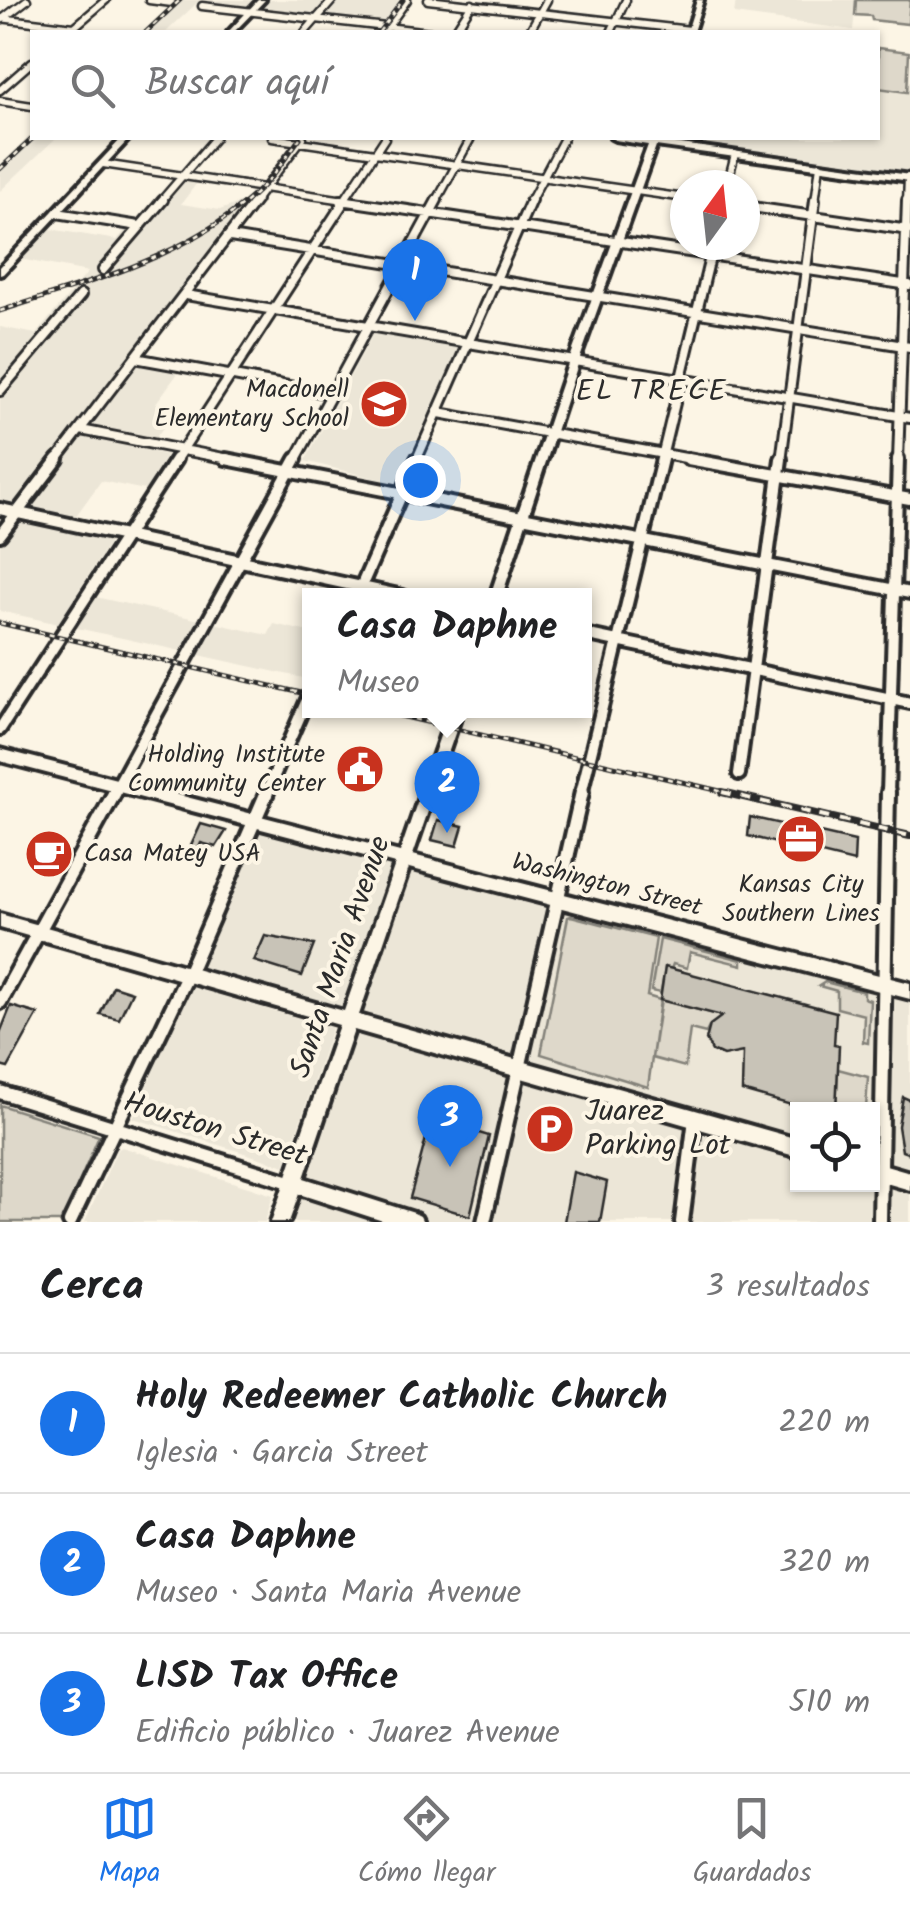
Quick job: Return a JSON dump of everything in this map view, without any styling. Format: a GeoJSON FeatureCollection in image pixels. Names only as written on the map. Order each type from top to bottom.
{"type":"FeatureCollection","features":[{"type":"Feature","properties":{"kind":"main road"},"geometry":{"type":"LineString","coordinates":[[233,30],[262,0]]}},
{"type":"Feature","properties":{"kind":"main road"},"geometry":{"type":"LineString","coordinates":[[690,30],[700,0]]}},
{"type":"Feature","properties":{"kind":"main road"},"geometry":{"type":"LineString","coordinates":[[0,272],[124,140]]}},
{"type":"Feature","properties":{"kind":"main road"},"geometry":{"type":"LineString","coordinates":[[499,588],[596,296],[654,140],[909,177]]}},
{"type":"Feature","properties":{"kind":"main road","name":"Santa Maria Avenue"},"geometry":{"type":"LineString","coordinates":[[280,1222],[453,718]]}},
{"type":"Feature","properties":{"kind":"main road","name":"Washington Street"},"geometry":{"type":"LineString","coordinates":[[0,755],[910,990]]}},
{"type":"Feature","properties":{"kind":"main road"},"geometry":{"type":"LineString","coordinates":[[0,922],[790,1146]]}},
{"type":"Feature","properties":{"kind":"main road"},"geometry":{"type":"LineString","coordinates":[[880,1172],[910,1181]]}},
{"type":"Feature","properties":{"kind":"main road","name":"Houston Street"},"geometry":{"type":"LineString","coordinates":[[293,1183],[414,1222]]}},
{"type":"Feature","properties":{"kind":"street"},"geometry":{"type":"LineString","coordinates":[[1,19],[27,0]]}},
{"type":"Feature","properties":{"kind":"street"},"geometry":{"type":"LineString","coordinates":[[1,19],[71,30],[106,0]]}},
{"type":"Feature","properties":{"kind":"street"},"geometry":{"type":"LineString","coordinates":[[149,0],[172,2]]}},
{"type":"Feature","properties":{"kind":"street"},"geometry":{"type":"LineString","coordinates":[[307,30],[332,0]]}},
{"type":"Feature","properties":{"kind":"street"},"geometry":{"type":"LineString","coordinates":[[202,6],[385,30],[408,0]]}},
{"type":"Feature","properties":{"kind":"street"},"geometry":{"type":"LineString","coordinates":[[428,0],[473,2],[682,30]]}},
{"type":"Feature","properties":{"kind":"street"},"geometry":{"type":"LineString","coordinates":[[530,30],[547,0]]}},
{"type":"Feature","properties":{"kind":"street"},"geometry":{"type":"LineString","coordinates":[[613,30],[626,0]]}},
{"type":"Feature","properties":{"kind":"street"},"geometry":{"type":"LineString","coordinates":[[455,30],[473,2]]}},
{"type":"Feature","properties":{"kind":"street"},"geometry":{"type":"LineString","coordinates":[[0,90],[30,64]]}},
{"type":"Feature","properties":{"kind":"street"},"geometry":{"type":"LineString","coordinates":[[0,101],[30,106]]}},
{"type":"Feature","properties":{"kind":"street"},"geometry":{"type":"LineString","coordinates":[[103,270],[213,140]]}},
{"type":"Feature","properties":{"kind":"street"},"geometry":{"type":"LineString","coordinates":[[0,536],[302,140],[670,196]]}},
{"type":"Feature","properties":{"kind":"street"},"geometry":{"type":"LineString","coordinates":[[0,728],[384,140]]}},
{"type":"Feature","properties":{"kind":"street"},"geometry":{"type":"LineString","coordinates":[[0,1002],[471,140]]}},
{"type":"Feature","properties":{"kind":"street"},"geometry":{"type":"LineString","coordinates":[[361,588],[520,226],[563,140]]}},
{"type":"Feature","properties":{"kind":"street"},"geometry":{"type":"LineString","coordinates":[[731,170],[735,154]]}},
{"type":"Feature","properties":{"kind":"street"},"geometry":{"type":"LineString","coordinates":[[103,164],[670,246]]}},
{"type":"Feature","properties":{"kind":"street"},"geometry":{"type":"LineString","coordinates":[[739,774],[820,165]]}},
{"type":"Feature","properties":{"kind":"street"},"geometry":{"type":"LineString","coordinates":[[880,1102],[890,699],[905,417],[909,177]]}},
{"type":"Feature","properties":{"kind":"street"},"geometry":{"type":"LineString","coordinates":[[760,208],[908,230]]}},
{"type":"Feature","properties":{"kind":"street"},"geometry":{"type":"LineString","coordinates":[[57,213],[139,226]]}},
{"type":"Feature","properties":{"kind":"street"},"geometry":{"type":"LineString","coordinates":[[230,238],[906,346]]}},
{"type":"Feature","properties":{"kind":"street"},"geometry":{"type":"LineString","coordinates":[[484,1222],[710,260]]}},
{"type":"Feature","properties":{"kind":"street"},"geometry":{"type":"LineString","coordinates":[[760,260],[907,285]]}},
{"type":"Feature","properties":{"kind":"street"},"geometry":{"type":"LineString","coordinates":[[0,391],[81,295]]}},
{"type":"Feature","properties":{"kind":"street"},"geometry":{"type":"LineString","coordinates":[[186,295],[905,417]]}},
{"type":"Feature","properties":{"kind":"street"},"geometry":{"type":"LineString","coordinates":[[137,355],[332,394]]}},
{"type":"Feature","properties":{"kind":"street"},"geometry":{"type":"LineString","coordinates":[[439,413],[910,499]]}},
{"type":"Feature","properties":{"kind":"street"},"geometry":{"type":"LineString","coordinates":[[81,430],[910,592]]}},
{"type":"Feature","properties":{"kind":"street"},"geometry":{"type":"LineString","coordinates":[[0,509],[240,560],[348,588]]}},
{"type":"Feature","properties":{"kind":"street"},"geometry":{"type":"LineString","coordinates":[[592,636],[910,704]]}},
{"type":"Feature","properties":{"kind":"street"},"geometry":{"type":"LineString","coordinates":[[70,1222],[188,974],[302,711]]}},
{"type":"Feature","properties":{"kind":"street","name":"Houston Street"},"geometry":{"type":"LineString","coordinates":[[0,1092],[293,1183]]}},
{"type":"Feature","properties":{"kind":"street"},"geometry":{"type":"LineString","coordinates":[[682,1222],[695,1119]]}},
{"type":"Feature","properties":{"kind":"street"},"geometry":{"type":"LineString","coordinates":[[878,1192],[880,1222]]}},
{"type":"Feature","properties":{"kind":"shaded area"},"geometry":{"type":"Polygon","coordinates":[[[177,0],[400,0],[381,25],[197,3],[168,30],[144,30],[177,0]]]}},
{"type":"Feature","properties":{"kind":"shaded area"},"geometry":{"type":"Polygon","coordinates":[[[736,0],[856,0],[853,30],[734,14],[736,0]]]}},
{"type":"Feature","properties":{"kind":"shaded area"},"geometry":{"type":"Polygon","coordinates":[[[856,0],[910,0],[908,24],[855,15],[856,0]]]}},
{"type":"Feature","properties":{"kind":"shaded area"},"geometry":{"type":"Polygon","coordinates":[[[880,48],[909,52],[907,92],[880,88],[880,48]]]}},
{"type":"Feature","properties":{"kind":"shaded area"},"geometry":{"type":"Polygon","coordinates":[[[910,52],[910,171],[681,140],[880,140],[880,88],[907,92],[910,52]]]}},
{"type":"Feature","properties":{"kind":"shaded area"},"geometry":{"type":"Polygon","coordinates":[[[30,136],[30,140],[54,140],[0,191],[0,165],[30,136]]]}},
{"type":"Feature","properties":{"kind":"shaded area"},"geometry":{"type":"Polygon","coordinates":[[[184,178],[200,179],[181,204],[220,210],[258,196],[153,337],[134,350],[139,366],[178,373],[156,403],[177,408],[147,450],[167,455],[145,490],[101,481],[65,531],[110,542],[77,593],[268,635],[274,624],[302,630],[302,678],[0,611],[0,327],[36,334],[88,272],[20,259],[50,229],[117,240],[127,228],[142,230],[184,178]]]}},
{"type":"Feature","properties":{"kind":"shaded area","name":"Macdonell Elementary School"},"geometry":{"type":"Polygon","coordinates":[[[373,334],[458,348],[397,484],[305,461],[373,334]]]}},
{"type":"Feature","properties":{"kind":"shaded area"},"geometry":{"type":"Polygon","coordinates":[[[263,832],[390,866],[341,1006],[201,967],[257,835],[263,832]]]}},
{"type":"Feature","properties":{"kind":"shaded area"},"geometry":{"type":"Polygon","coordinates":[[[403,860],[910,991],[910,1222],[280,1222],[403,860]]]}},
{"type":"Feature","properties":{"kind":"shaded area"},"geometry":{"type":"Polygon","coordinates":[[[571,916],[656,938],[647,996],[660,1000],[648,1087],[541,1054],[571,916]]]}},
{"type":"Feature","properties":{"kind":"shaded area"},"geometry":{"type":"Polygon","coordinates":[[[660,939],[742,960],[742,965],[690,952],[687,968],[673,964],[671,969],[665,968],[661,993],[651,991],[660,939]]]}},
{"type":"Feature","properties":{"kind":"shaded area"},"geometry":{"type":"Polygon","coordinates":[[[825,982],[864,992],[864,998],[870,1000],[868,1043],[863,1042],[864,1015],[837,1008],[837,991],[819,986],[825,982]]]}},
{"type":"Feature","properties":{"kind":"shaded area"},"geometry":{"type":"Polygon","coordinates":[[[190,987],[332,1028],[285,1166],[133,1118],[190,987]]]}},
{"type":"Feature","properties":{"kind":"shaded area"},"geometry":{"type":"Polygon","coordinates":[[[661,1000],[726,1017],[710,1025],[706,1033],[690,1029],[685,1067],[652,1058],[661,1000]]]}},
{"type":"Feature","properties":{"kind":"shaded area"},"geometry":{"type":"Polygon","coordinates":[[[838,1069],[868,1077],[866,1102],[836,1102],[838,1069]]]}},
{"type":"Feature","properties":{"kind":"shaded area"},"geometry":{"type":"Polygon","coordinates":[[[0,1105],[99,1136],[62,1222],[0,1222],[0,1105]]]}},
{"type":"Feature","properties":{"kind":"shaded area"},"geometry":{"type":"Polygon","coordinates":[[[122,1147],[273,1195],[265,1222],[85,1222],[117,1150],[122,1147]]]}},
{"type":"Feature","properties":{"kind":"building","name":"Kansas City Southern Lines"},"geometry":{"type":"Polygon","coordinates":[[[750,817],[855,841],[854,862],[748,836],[750,817]]]}},
{"type":"Feature","properties":{"kind":"building"},"geometry":{"type":"Polygon","coordinates":[[[438,820],[463,826],[457,846],[432,840],[438,820]]]}},
{"type":"Feature","properties":{"kind":"building"},"geometry":{"type":"Polygon","coordinates":[[[201,824],[226,831],[216,847],[201,843],[197,852],[189,850],[201,824]]]}},
{"type":"Feature","properties":{"kind":"building","name":"Casa Matey USA"},"geometry":{"type":"Polygon","coordinates":[[[35,843],[70,852],[63,864],[28,855],[35,843]]]}},
{"type":"Feature","properties":{"kind":"building"},"geometry":{"type":"Polygon","coordinates":[[[265,936],[314,945],[302,976],[254,961],[265,936]]]}},
{"type":"Feature","properties":{"kind":"building"},"geometry":{"type":"Polygon","coordinates":[[[665,967],[836,1012],[836,1102],[790,1105],[742,1091],[743,1052],[723,1056],[712,1051],[706,1040],[710,1025],[722,1016],[660,1000],[665,967]]]}},
{"type":"Feature","properties":{"kind":"building"},"geometry":{"type":"Polygon","coordinates":[[[113,986],[132,992],[119,1019],[100,1014],[113,986]]]}},
{"type":"Feature","properties":{"kind":"building"},"geometry":{"type":"Polygon","coordinates":[[[11,1006],[38,1014],[8,1068],[0,1066],[0,1033],[11,1006]]]}},
{"type":"Feature","properties":{"kind":"building"},"geometry":{"type":"Polygon","coordinates":[[[903,1097],[910,1100],[910,1154],[902,1151],[898,1126],[903,1097]]]}},
{"type":"Feature","properties":{"kind":"building"},"geometry":{"type":"Polygon","coordinates":[[[443,1122],[489,1136],[470,1216],[410,1198],[428,1131],[440,1134],[443,1122]]]}},
{"type":"Feature","properties":{"kind":"building"},"geometry":{"type":"Polygon","coordinates":[[[573,1172],[607,1182],[600,1222],[564,1222],[573,1172]]]}},
{"type":"Feature","properties":{"kind":"railway"},"geometry":{"type":"LineString","coordinates":[[148,30],[180,0]]}},
{"type":"Feature","properties":{"kind":"railway"},"geometry":{"type":"LineString","coordinates":[[380,30],[403,0]]}},
{"type":"Feature","properties":{"kind":"railway"},"geometry":{"type":"LineString","coordinates":[[0,169],[31,140]]}},
{"type":"Feature","properties":{"kind":"railway"},"geometry":{"type":"LineString","coordinates":[[0,311],[139,264],[204,232],[262,187],[299,140]]}},
{"type":"Feature","properties":{"kind":"railway"},"geometry":{"type":"LineString","coordinates":[[0,623],[302,693]]}},
{"type":"Feature","properties":{"kind":"railway"},"geometry":{"type":"LineString","coordinates":[[409,718],[733,794]]}},
{"type":"Feature","properties":{"kind":"railway"},"geometry":{"type":"LineString","coordinates":[[722,792],[910,836]]}},
{"type":"Feature","properties":{"kind":"place","name":"Holy Redeemer Catholic Church"},"geometry":{"type":"Point","coordinates":[415,321]}},
{"type":"Feature","properties":{"kind":"place","name":"Macdonell Elementary School"},"geometry":{"type":"Point","coordinates":[384,404]}},
{"type":"Feature","properties":{"kind":"place","name":"Holding Institute Community Center"},"geometry":{"type":"Point","coordinates":[360,769]}},
{"type":"Feature","properties":{"kind":"place","name":"Casa Daphne"},"geometry":{"type":"Point","coordinates":[447,833]}},
{"type":"Feature","properties":{"kind":"place","name":"Kansas City Southern Lines"},"geometry":{"type":"Point","coordinates":[801,839]}},
{"type":"Feature","properties":{"kind":"place","name":"Casa Matey USA"},"geometry":{"type":"Point","coordinates":[49,854]}},
{"type":"Feature","properties":{"kind":"place","name":"Juarez Parking Lot"},"geometry":{"type":"Point","coordinates":[550,1129]}},
{"type":"Feature","properties":{"kind":"place","name":"LISD Tax Office"},"geometry":{"type":"Point","coordinates":[450,1167]}},
{"type":"Feature","properties":{"kind":"district","name":"EL TRECE"},"geometry":{"type":"Point","coordinates":[652,392]}}]}
